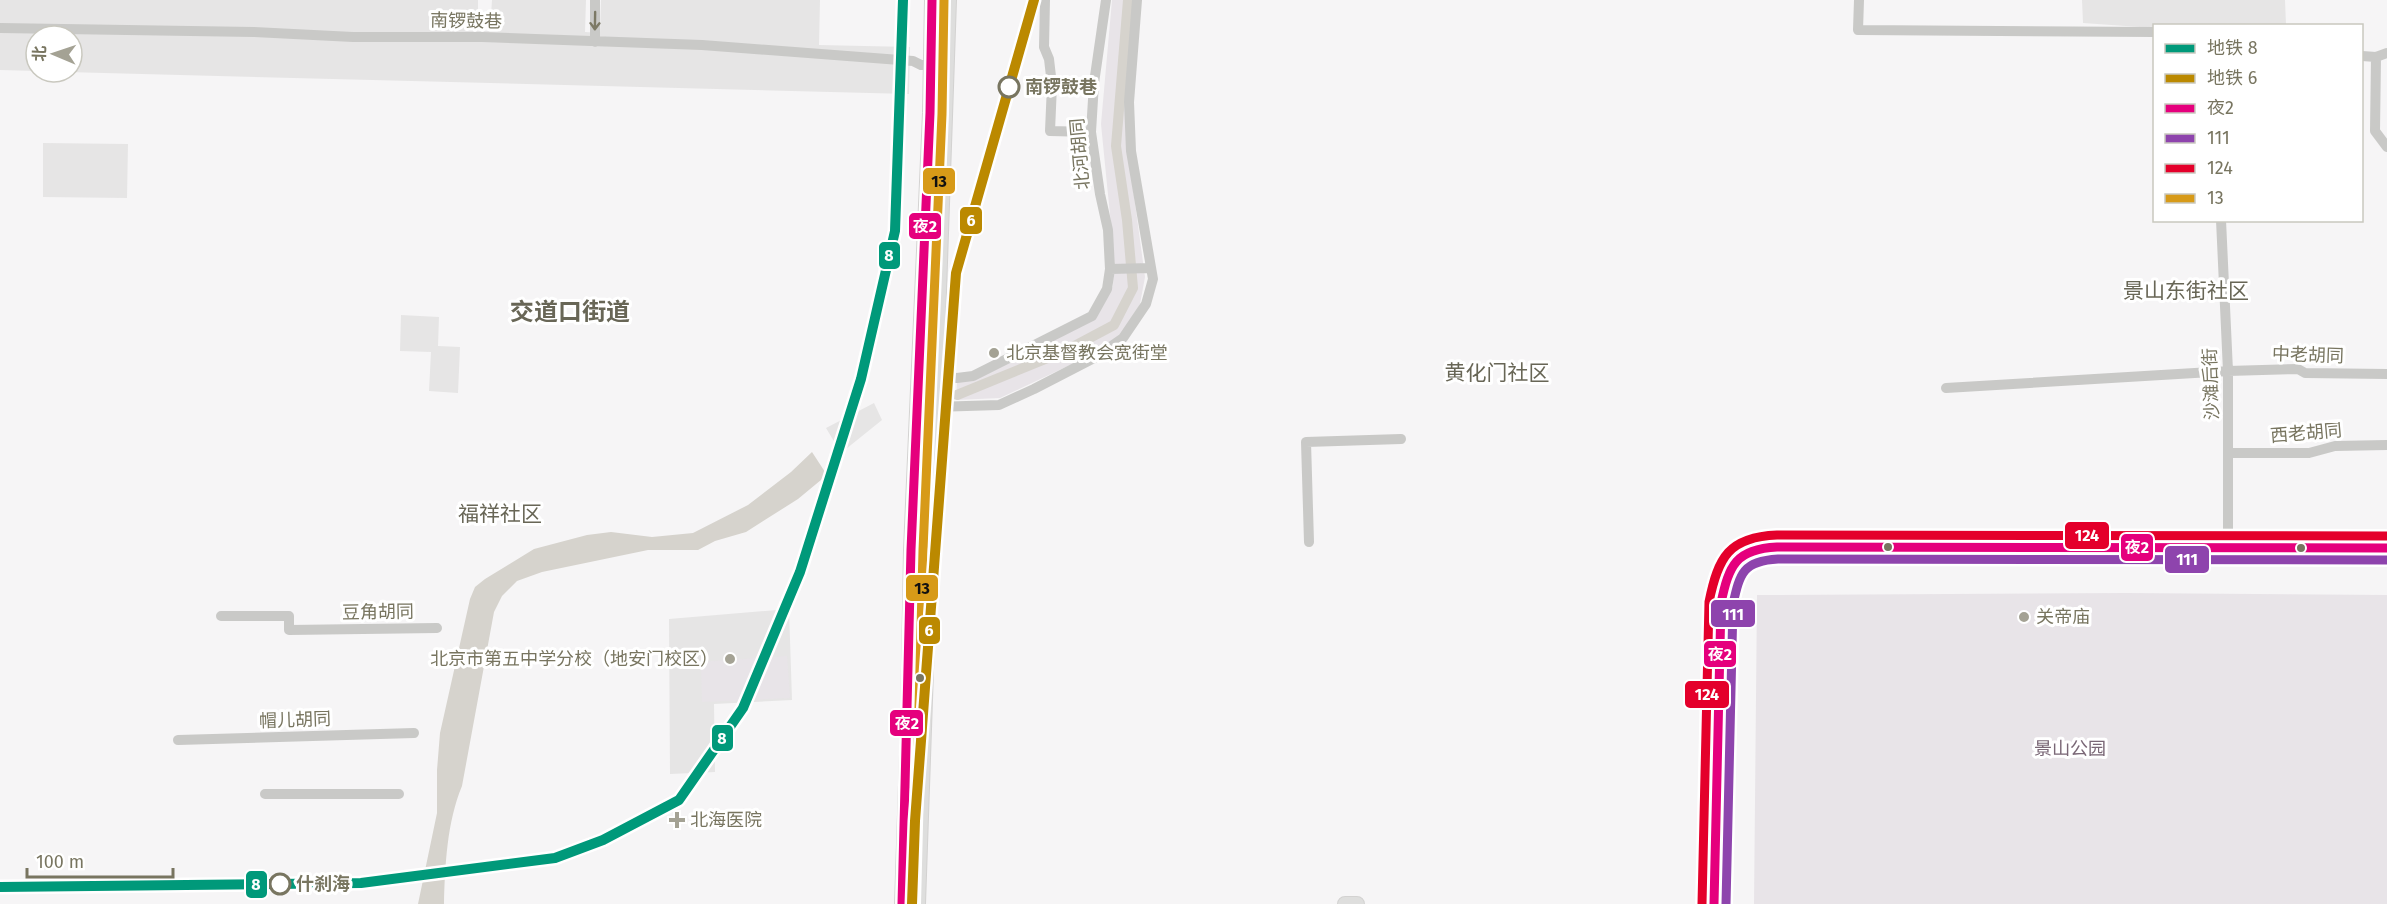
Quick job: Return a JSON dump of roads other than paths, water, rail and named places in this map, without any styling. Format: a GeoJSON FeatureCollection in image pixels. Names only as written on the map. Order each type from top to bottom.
{"type":"FeatureCollection","features":[{"type":"Feature","properties":{"kind":"main road"},"geometry":{"type":"LineString","coordinates":[[902,904],[911,550],[919,389],[932,0]]}},
{"type":"Feature","properties":{"kind":"main road"},"geometry":{"type":"LineString","coordinates":[[918,904],[949,0]]}},
{"type":"Feature","properties":{"kind":"main road"},"geometry":{"type":"LineString","coordinates":[[1345,904],[1357,904]]}},
{"type":"Feature","properties":{"kind":"street"},"geometry":{"type":"LineString","coordinates":[[595,0],[595,42]]}},
{"type":"Feature","properties":{"kind":"street"},"geometry":{"type":"LineString","coordinates":[[1045,0],[1044,47],[1049,59],[1052,85],[1050,131],[1091,132]]}},
{"type":"Feature","properties":{"kind":"street","name":"北河胡同"},"geometry":{"type":"LineString","coordinates":[[936,376],[957,378],[973,376],[1092,316],[1107,289],[1110,269],[1108,230],[1091,132],[1094,83],[1107,0]]}},
{"type":"Feature","properties":{"kind":"street"},"geometry":{"type":"LineString","coordinates":[[934,407],[999,405],[1034,389],[1094,358],[1123,338],[1146,304],[1153,279],[1131,151],[1129,102],[1137,0]]}},
{"type":"Feature","properties":{"kind":"street"},"geometry":{"type":"LineString","coordinates":[[1859,0],[1858,30],[2153,32]]}},
{"type":"Feature","properties":{"kind":"street","name":"南锣鼓巷"},"geometry":{"type":"LineString","coordinates":[[0,27],[254,32],[353,37],[482,37],[702,45],[913,61],[921,65],[930,65]]}},
{"type":"Feature","properties":{"kind":"street"},"geometry":{"type":"LineString","coordinates":[[2363,56],[2376,57],[2387,53]]}},
{"type":"Feature","properties":{"kind":"street"},"geometry":{"type":"LineString","coordinates":[[2376,57],[2375,131],[2387,147]]}},
{"type":"Feature","properties":{"kind":"street","name":"沙滩后街"},"geometry":{"type":"LineString","coordinates":[[2221,222],[2220,248],[2228,371],[2228,548]]}},
{"type":"Feature","properties":{"kind":"street"},"geometry":{"type":"LineString","coordinates":[[1110,269],[1151,268]]}},
{"type":"Feature","properties":{"kind":"street","name":"中老胡同"},"geometry":{"type":"LineString","coordinates":[[1946,388],[2228,371],[2298,369],[2305,374],[2387,374]]}},
{"type":"Feature","properties":{"kind":"street"},"geometry":{"type":"LineString","coordinates":[[1309,542],[1306,442],[1401,439]]}},
{"type":"Feature","properties":{"kind":"street","name":"西老胡同"},"geometry":{"type":"LineString","coordinates":[[2229,453],[2309,453],[2335,446],[2387,445]]}},
{"type":"Feature","properties":{"kind":"street"},"geometry":{"type":"LineString","coordinates":[[1714,904],[1721,603],[1726,576],[1731,566],[1742,555],[1757,548],[2387,548]]}},
{"type":"Feature","properties":{"kind":"street","name":"豆角胡同"},"geometry":{"type":"LineString","coordinates":[[221,616],[289,616],[289,630],[437,628]]}},
{"type":"Feature","properties":{"kind":"street","name":"帽儿胡同"},"geometry":{"type":"LineString","coordinates":[[178,740],[414,733]]}},
{"type":"Feature","properties":{"kind":"street"},"geometry":{"type":"LineString","coordinates":[[265,794],[399,794]]}},
{"type":"Feature","properties":{"kind":"waterway"},"geometry":{"type":"LineString","coordinates":[[957,395],[1067,350],[1114,325],[1133,288],[1127,220],[1116,146],[1128,0]]}},
{"type":"Feature","properties":{"kind":"metro line","name":"8"},"geometry":{"type":"LineString","coordinates":[[0,887],[361,883],[555,858],[603,840],[679,800],[743,708],[800,572],[861,379],[895,231],[903,0]]}},
{"type":"Feature","properties":{"kind":"metro line","name":"6"},"geometry":{"type":"LineString","coordinates":[[912,904],[915,821],[956,273],[1034,0]]}},
{"type":"Feature","properties":{"kind":"place","name":"南锣鼓巷"},"geometry":{"type":"Point","coordinates":[1009,87]}},
{"type":"Feature","properties":{"kind":"place","name":"北京基督教会宽街堂"},"geometry":{"type":"Point","coordinates":[994,353]}},
{"type":"Feature","properties":{"kind":"place","name":"关帝庙"},"geometry":{"type":"Point","coordinates":[2024,617]}},
{"type":"Feature","properties":{"kind":"place","name":"北京市第五中学分校（地安门校区）"},"geometry":{"type":"Point","coordinates":[730,659]}},
{"type":"Feature","properties":{"kind":"place","name":"北海医院"},"geometry":{"type":"Point","coordinates":[677,820]}},
{"type":"Feature","properties":{"kind":"place","name":"什刹海"},"geometry":{"type":"Point","coordinates":[280,884]}},
{"type":"Feature","properties":{"kind":"district","name":"景山东街社区"},"geometry":{"type":"Point","coordinates":[2186,291]}},
{"type":"Feature","properties":{"kind":"district","name":"交道口街道"},"geometry":{"type":"Point","coordinates":[570,312]}},
{"type":"Feature","properties":{"kind":"district","name":"黄化门社区"},"geometry":{"type":"Point","coordinates":[1497,373]}},
{"type":"Feature","properties":{"kind":"district","name":"福祥社区"},"geometry":{"type":"Point","coordinates":[500,514]}},
{"type":"Feature","properties":{"kind":"park label","name":"景山公园"},"geometry":{"type":"Point","coordinates":[2070,749]}}]}
